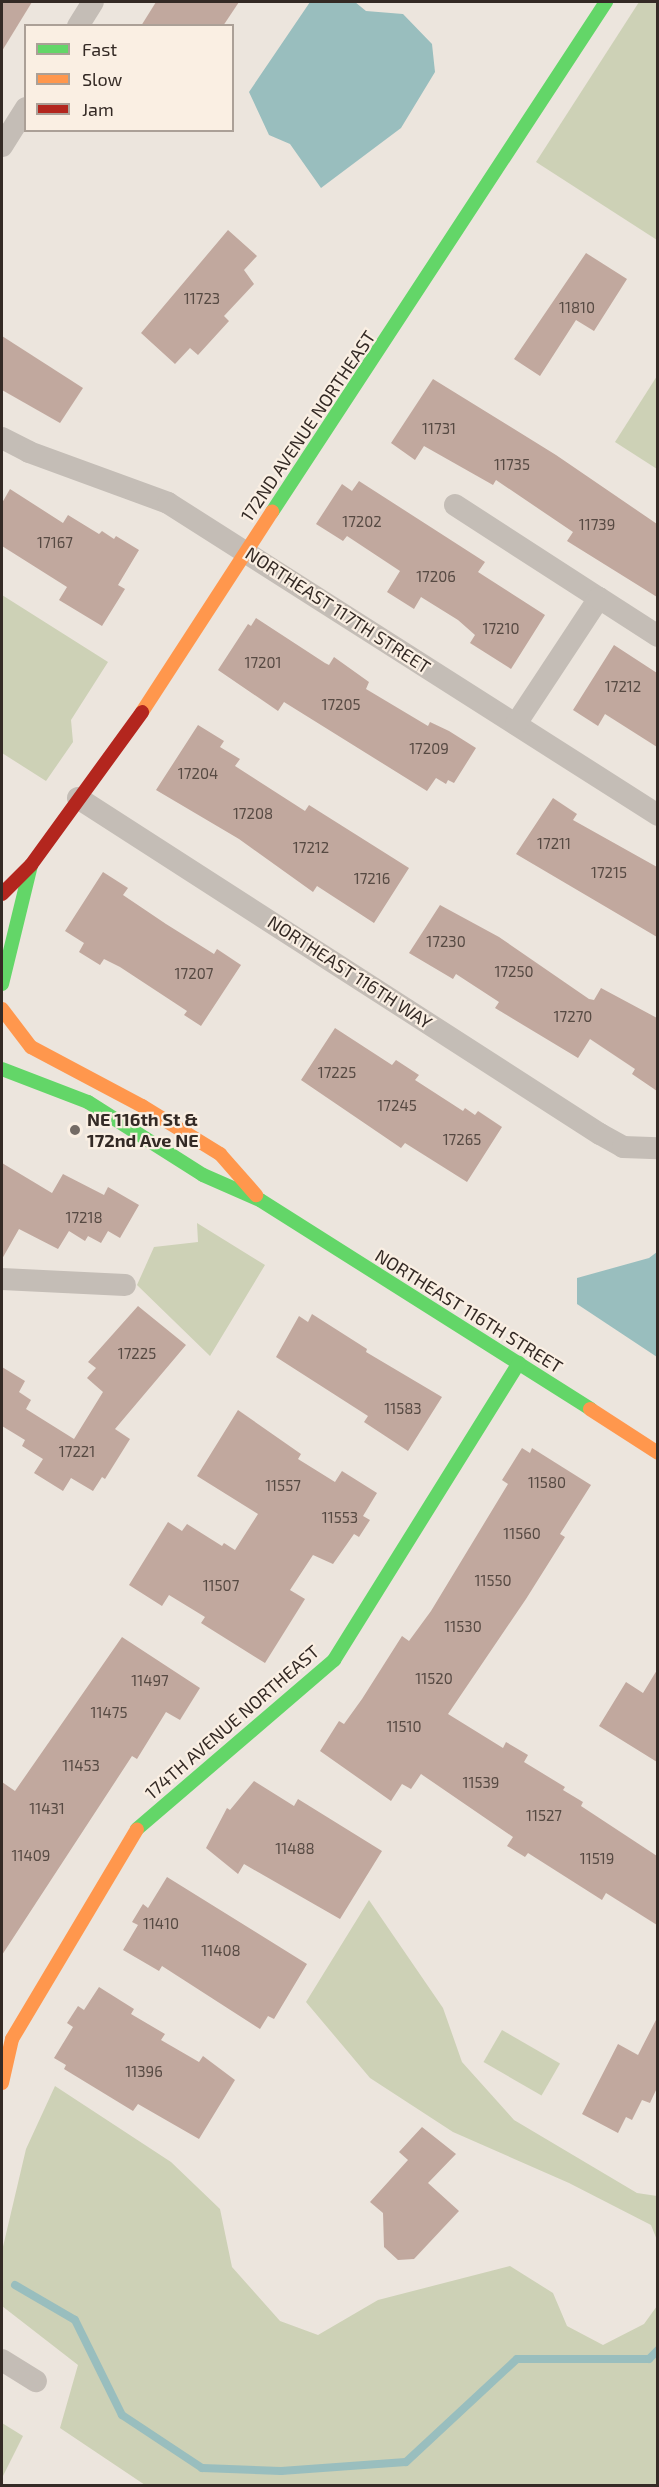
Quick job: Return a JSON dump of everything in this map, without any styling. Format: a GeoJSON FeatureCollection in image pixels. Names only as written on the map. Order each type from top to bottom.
{"type":"FeatureCollection","features":[{"type":"Feature","properties":{"kind":"street"},"geometry":{"type":"LineString","coordinates":[[79,24],[93,2]]}},
{"type":"Feature","properties":{"kind":"street","name":"172ND AVENUE NORTHEAST"},"geometry":{"type":"LineString","coordinates":[[2,894],[31,865],[143,710],[606,2]]}},
{"type":"Feature","properties":{"kind":"street"},"geometry":{"type":"LineString","coordinates":[[2,146],[24,111]]}},
{"type":"Feature","properties":{"kind":"street","name":"NORTHEAST 117TH STREET"},"geometry":{"type":"LineString","coordinates":[[2,438],[29,452],[168,503],[657,815]]}},
{"type":"Feature","properties":{"kind":"street"},"geometry":{"type":"LineString","coordinates":[[455,505],[657,636]]}},
{"type":"Feature","properties":{"kind":"street"},"geometry":{"type":"LineString","coordinates":[[516,724],[599,598]]}},
{"type":"Feature","properties":{"kind":"street","name":"NORTHEAST 116TH WAY"},"geometry":{"type":"LineString","coordinates":[[78,798],[622,1147],[657,1148]]}},
{"type":"Feature","properties":{"kind":"street","name":"172ND AVENUE NORTHEAST"},"geometry":{"type":"LineString","coordinates":[[2,984],[31,865]]}},
{"type":"Feature","properties":{"kind":"street","name":"NORTHEAST 116TH STREET"},"geometry":{"type":"LineString","coordinates":[[2,1009],[31,1047],[49,1059],[142,1106],[220,1154],[260,1200]]}},
{"type":"Feature","properties":{"kind":"street","name":"NORTHEAST 116TH STREET"},"geometry":{"type":"LineString","coordinates":[[2,1069],[88,1102],[203,1175],[260,1200],[657,1453]]}},
{"type":"Feature","properties":{"kind":"street"},"geometry":{"type":"LineString","coordinates":[[2,1279],[125,1285]]}},
{"type":"Feature","properties":{"kind":"street","name":"174TH AVENUE NORTHEAST"},"geometry":{"type":"LineString","coordinates":[[2,2083],[12,2039],[140,1824],[268,1720],[334,1660],[519,1363]]}},
{"type":"Feature","properties":{"kind":"street"},"geometry":{"type":"LineString","coordinates":[[2,2360],[36,2381]]}},
{"type":"Feature","properties":{"kind":"green space"},"geometry":{"type":"Polygon","coordinates":[[[639,2],[657,2],[657,240],[536,162],[639,2]]]}},
{"type":"Feature","properties":{"kind":"green space"},"geometry":{"type":"Polygon","coordinates":[[[657,376],[657,469],[615,442],[657,376]]]}},
{"type":"Feature","properties":{"kind":"green space"},"geometry":{"type":"Polygon","coordinates":[[[2,595],[108,662],[71,720],[73,742],[46,781],[2,753],[2,595]]]}},
{"type":"Feature","properties":{"kind":"green space"},"geometry":{"type":"Polygon","coordinates":[[[197,1223],[265,1265],[210,1356],[137,1285],[154,1247],[198,1242],[197,1223]]]}},
{"type":"Feature","properties":{"kind":"green space"},"geometry":{"type":"Polygon","coordinates":[[[369,1900],[443,2008],[462,2062],[514,2120],[637,2193],[657,2196],[657,2240],[651,2225],[569,2183],[453,2132],[370,2078],[306,2002],[369,1900]]]}},
{"type":"Feature","properties":{"kind":"green space"},"geometry":{"type":"Polygon","coordinates":[[[502,2030],[560,2064],[542,2096],[484,2062],[502,2030]]]}},
{"type":"Feature","properties":{"kind":"green space"},"geometry":{"type":"Polygon","coordinates":[[[55,2086],[171,2162],[220,2209],[232,2267],[280,2321],[318,2335],[378,2300],[510,2266],[553,2293],[567,2326],[603,2345],[644,2324],[657,2306],[657,2485],[145,2485],[60,2428],[78,2365],[2,2306],[2,2251],[26,2149],[55,2086]]]}},
{"type":"Feature","properties":{"kind":"green space"},"geometry":{"type":"Polygon","coordinates":[[[2,2423],[23,2436],[2,2478],[2,2423]]]}},
{"type":"Feature","properties":{"kind":"water"},"geometry":{"type":"Polygon","coordinates":[[[310,2],[355,2],[366,11],[403,14],[432,44],[435,72],[401,128],[321,188],[290,144],[269,135],[249,92],[310,2]]]}},
{"type":"Feature","properties":{"kind":"water"},"geometry":{"type":"Polygon","coordinates":[[[657,1252],[657,1357],[577,1304],[577,1278],[649,1258],[657,1252]]]}},
{"type":"Feature","properties":{"kind":"building"},"geometry":{"type":"Polygon","coordinates":[[[2,2],[32,2],[2,51],[2,2]]]}},
{"type":"Feature","properties":{"kind":"building"},"geometry":{"type":"Polygon","coordinates":[[[156,2],[239,2],[224,24],[142,24],[156,2]]]}},
{"type":"Feature","properties":{"kind":"building"},"geometry":{"type":"Polygon","coordinates":[[[228,230],[257,256],[244,270],[254,284],[224,316],[229,321],[198,355],[190,348],[175,364],[141,333],[228,230]]]}},
{"type":"Feature","properties":{"kind":"building"},"geometry":{"type":"Polygon","coordinates":[[[586,253],[627,279],[594,331],[576,320],[540,376],[514,359],[586,253]]]}},
{"type":"Feature","properties":{"kind":"building"},"geometry":{"type":"Polygon","coordinates":[[[2,336],[83,388],[60,423],[2,390],[2,336]]]}},
{"type":"Feature","properties":{"kind":"building"},"geometry":{"type":"Polygon","coordinates":[[[433,379],[556,455],[657,524],[657,597],[567,541],[573,532],[496,480],[493,485],[424,446],[415,460],[391,443],[433,379]]]}},
{"type":"Feature","properties":{"kind":"building"},"geometry":{"type":"Polygon","coordinates":[[[359,481],[485,562],[478,572],[545,615],[511,669],[470,643],[475,635],[458,620],[421,597],[414,609],[387,592],[400,571],[347,536],[343,541],[316,524],[342,484],[352,491],[359,481]]]}},
{"type":"Feature","properties":{"kind":"building"},"geometry":{"type":"Polygon","coordinates":[[[10,489],[63,523],[68,515],[99,534],[102,531],[114,539],[116,536],[139,550],[118,585],[125,589],[102,626],[59,600],[67,587],[2,546],[2,503],[10,489]]]}},
{"type":"Feature","properties":{"kind":"building"},"geometry":{"type":"Polygon","coordinates":[[[256,618],[329,665],[334,657],[369,682],[366,689],[428,726],[430,722],[476,748],[454,783],[448,780],[446,784],[436,778],[427,791],[284,702],[278,711],[218,670],[248,624],[251,626],[256,618]]]}},
{"type":"Feature","properties":{"kind":"building"},"geometry":{"type":"Polygon","coordinates":[[[614,645],[657,673],[657,747],[605,714],[598,726],[573,710],[614,645]]]}},
{"type":"Feature","properties":{"kind":"building"},"geometry":{"type":"Polygon","coordinates":[[[198,725],[224,741],[220,747],[240,759],[235,766],[305,811],[309,805],[409,868],[374,923],[317,886],[313,892],[239,839],[156,790],[198,725]]]}},
{"type":"Feature","properties":{"kind":"building"},"geometry":{"type":"Polygon","coordinates":[[[553,798],[577,814],[573,820],[657,867],[657,937],[516,854],[553,798]]]}},
{"type":"Feature","properties":{"kind":"building"},"geometry":{"type":"Polygon","coordinates":[[[103,872],[128,888],[123,895],[166,924],[214,954],[217,949],[241,965],[201,1026],[184,1015],[187,1011],[120,967],[104,959],[100,965],[79,952],[84,943],[65,931],[103,872]]]}},
{"type":"Feature","properties":{"kind":"building"},"geometry":{"type":"Polygon","coordinates":[[[440,905],[499,937],[589,999],[594,1000],[601,988],[657,1018],[657,1091],[632,1074],[635,1069],[590,1039],[578,1058],[495,1008],[499,1002],[456,974],[453,979],[409,953],[440,905]]]}},
{"type":"Feature","properties":{"kind":"building"},"geometry":{"type":"Polygon","coordinates":[[[335,1028],[392,1065],[396,1060],[419,1075],[415,1080],[463,1111],[465,1108],[475,1115],[478,1111],[502,1127],[467,1182],[405,1143],[401,1148],[301,1080],[335,1028]]]}},
{"type":"Feature","properties":{"kind":"building"},"geometry":{"type":"Polygon","coordinates":[[[2,1163],[52,1193],[63,1174],[104,1195],[108,1187],[139,1205],[120,1238],[108,1231],[101,1243],[88,1236],[85,1241],[69,1231],[58,1249],[19,1229],[2,1259],[2,1163]]]}},
{"type":"Feature","properties":{"kind":"building"},"geometry":{"type":"Polygon","coordinates":[[[138,1306],[186,1345],[115,1429],[130,1439],[105,1479],[102,1477],[93,1491],[71,1478],[63,1491],[34,1473],[43,1459],[22,1446],[25,1440],[2,1426],[2,1367],[25,1381],[19,1392],[31,1400],[26,1409],[74,1439],[103,1392],[87,1378],[96,1368],[88,1362],[138,1306]]]}},
{"type":"Feature","properties":{"kind":"building"},"geometry":{"type":"Polygon","coordinates":[[[312,1314],[367,1349],[366,1352],[442,1397],[408,1451],[364,1422],[368,1416],[276,1357],[299,1316],[308,1322],[312,1314]]]}},
{"type":"Feature","properties":{"kind":"building"},"geometry":{"type":"Polygon","coordinates":[[[238,1410],[301,1454],[298,1459],[335,1482],[342,1471],[377,1493],[363,1516],[370,1520],[359,1537],[354,1534],[333,1564],[313,1555],[290,1590],[305,1599],[265,1663],[201,1623],[205,1617],[169,1595],[162,1606],[129,1585],[168,1522],[182,1531],[187,1524],[222,1546],[224,1543],[235,1550],[258,1514],[197,1476],[238,1410]]]}},
{"type":"Feature","properties":{"kind":"building"},"geometry":{"type":"Polygon","coordinates":[[[522,1448],[530,1453],[532,1448],[591,1485],[560,1534],[565,1537],[448,1714],[503,1748],[506,1742],[528,1755],[524,1762],[565,1787],[563,1790],[583,1802],[581,1806],[657,1856],[657,1925],[606,1893],[602,1900],[528,1853],[525,1857],[507,1846],[513,1837],[421,1774],[411,1789],[402,1784],[391,1801],[320,1751],[339,1721],[344,1724],[362,1699],[402,1636],[409,1641],[431,1611],[508,1484],[502,1480],[522,1448]]]}},
{"type":"Feature","properties":{"kind":"building"},"geometry":{"type":"Polygon","coordinates":[[[122,1637],[200,1688],[180,1720],[166,1712],[137,1759],[132,1756],[2,1955],[2,1782],[15,1791],[122,1637]]]}},
{"type":"Feature","properties":{"kind":"building"},"geometry":{"type":"Polygon","coordinates":[[[657,1670],[657,1762],[599,1726],[626,1682],[643,1693],[657,1670]]]}},
{"type":"Feature","properties":{"kind":"building"},"geometry":{"type":"Polygon","coordinates":[[[254,1781],[294,1806],[298,1799],[382,1851],[340,1919],[244,1864],[238,1874],[206,1848],[227,1808],[230,1810],[254,1781]]]}},
{"type":"Feature","properties":{"kind":"building"},"geometry":{"type":"Polygon","coordinates":[[[167,1877],[307,1964],[274,2019],[268,2016],[260,2029],[162,1966],[159,1971],[123,1950],[138,1925],[132,1922],[143,1904],[148,1908],[167,1877]]]}},
{"type":"Feature","properties":{"kind":"building"},"geometry":{"type":"Polygon","coordinates":[[[99,1987],[134,2009],[131,2014],[165,2034],[161,2040],[199,2062],[203,2056],[235,2080],[199,2139],[138,2104],[133,2111],[64,2069],[66,2065],[54,2058],[73,2027],[67,2023],[78,2006],[84,2010],[99,1987]]]}},
{"type":"Feature","properties":{"kind":"building"},"geometry":{"type":"Polygon","coordinates":[[[657,2018],[657,2088],[650,2103],[642,2100],[632,2120],[626,2117],[618,2133],[582,2114],[618,2044],[638,2055],[657,2018]]]}},
{"type":"Feature","properties":{"kind":"building"},"geometry":{"type":"Polygon","coordinates":[[[422,2127],[456,2154],[428,2183],[459,2211],[414,2259],[398,2260],[384,2247],[383,2213],[370,2202],[408,2160],[399,2152],[422,2127]]]}},
{"type":"Feature","properties":{"kind":"waterway"},"geometry":{"type":"LineString","coordinates":[[15,2285],[75,2320],[122,2415],[202,2468],[281,2471],[406,2462],[517,2359],[649,2359],[658,2350]]}},
{"type":"Feature","properties":{"kind":"traffic: fast"},"geometry":{"type":"LineString","coordinates":[[272,512],[606,2]]}},
{"type":"Feature","properties":{"kind":"traffic: fast"},"geometry":{"type":"LineString","coordinates":[[2,984],[31,865]]}},
{"type":"Feature","properties":{"kind":"traffic: fast"},"geometry":{"type":"LineString","coordinates":[[2,1069],[88,1102],[203,1175],[260,1200],[590,1409]]}},
{"type":"Feature","properties":{"kind":"traffic: fast"},"geometry":{"type":"LineString","coordinates":[[137,1829],[334,1660],[519,1363]]}},
{"type":"Feature","properties":{"kind":"traffic: slow"},"geometry":{"type":"LineString","coordinates":[[142,712],[272,512]]}},
{"type":"Feature","properties":{"kind":"traffic: slow"},"geometry":{"type":"LineString","coordinates":[[2,1009],[31,1047],[142,1106],[220,1154],[256,1195]]}},
{"type":"Feature","properties":{"kind":"traffic: slow"},"geometry":{"type":"LineString","coordinates":[[590,1409],[658,1453]]}},
{"type":"Feature","properties":{"kind":"traffic: slow"},"geometry":{"type":"LineString","coordinates":[[2,2083],[12,2039],[137,1829]]}},
{"type":"Feature","properties":{"kind":"traffic: jam"},"geometry":{"type":"LineString","coordinates":[[2,894],[31,865],[142,712]]}},
{"type":"Feature","properties":{"kind":"place","name":"NE 116th St & 172nd Ave NE"},"geometry":{"type":"Point","coordinates":[75,1130]}}]}
